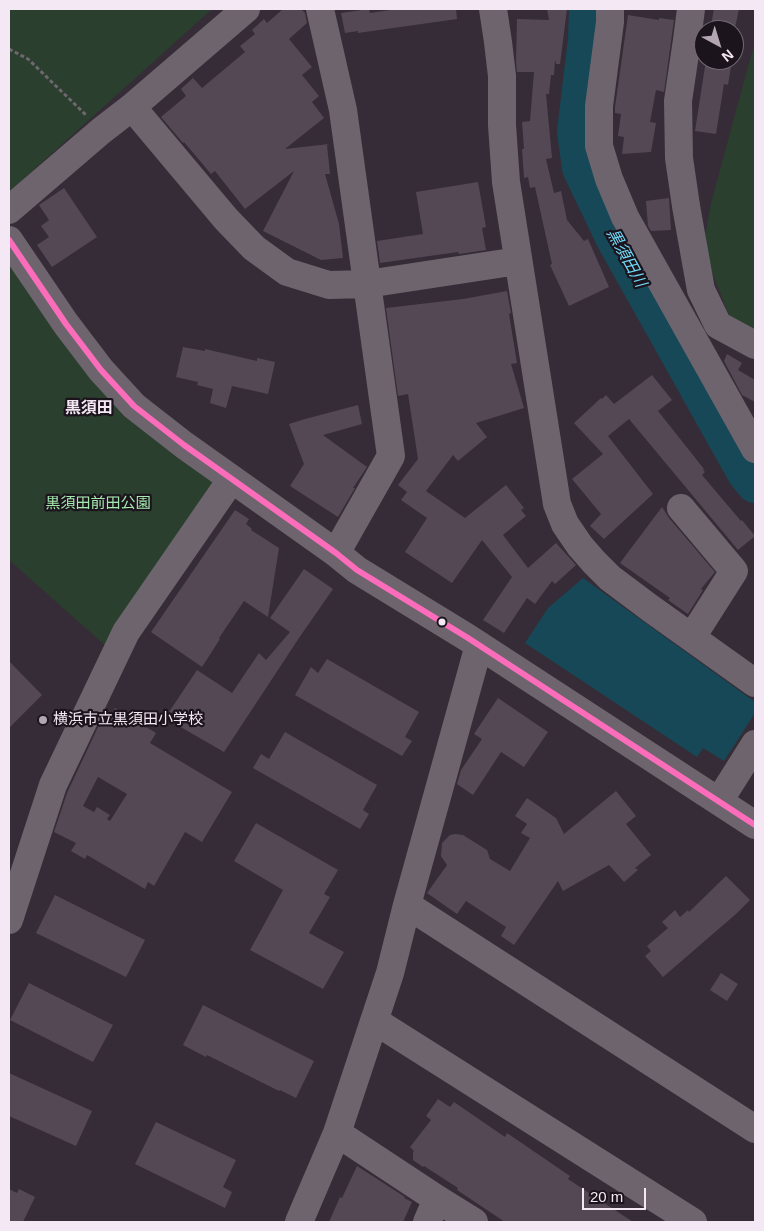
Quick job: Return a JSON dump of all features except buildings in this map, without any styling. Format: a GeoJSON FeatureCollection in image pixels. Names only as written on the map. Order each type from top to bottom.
{"type":"FeatureCollection","features":[{"type":"Feature","properties":{"kind":"street"},"geometry":{"type":"LineString","coordinates":[[9,210],[246,9]]}},
{"type":"Feature","properties":{"kind":"street"},"geometry":{"type":"LineString","coordinates":[[320,9],[342,110],[391,456],[336,553]]}},
{"type":"Feature","properties":{"kind":"street"},"geometry":{"type":"LineString","coordinates":[[493,9],[502,76],[502,124],[506,182],[558,504],[565,524],[580,546],[610,578],[755,684]]}},
{"type":"Feature","properties":{"kind":"street"},"geometry":{"type":"LineString","coordinates":[[610,9],[599,106],[599,146],[609,179],[625,217],[755,449]]}},
{"type":"Feature","properties":{"kind":"street"},"geometry":{"type":"LineString","coordinates":[[691,9],[678,101],[679,158],[701,290],[718,325],[755,344]]}},
{"type":"Feature","properties":{"kind":"street"},"geometry":{"type":"LineString","coordinates":[[132,106],[226,219],[254,248],[287,272],[329,285],[366,284],[518,261]]}},
{"type":"Feature","properties":{"kind":"street"},"geometry":{"type":"LineString","coordinates":[[9,240],[66,324],[101,370],[134,406],[231,480],[336,553],[357,570],[479,645],[755,825]]}},
{"type":"Feature","properties":{"kind":"street"},"geometry":{"type":"LineString","coordinates":[[693,338],[704,332],[686,299],[701,290]]}},
{"type":"Feature","properties":{"kind":"street"},"geometry":{"type":"LineString","coordinates":[[9,920],[53,785],[126,632],[231,480]]}},
{"type":"Feature","properties":{"kind":"street"},"geometry":{"type":"LineString","coordinates":[[681,508],[734,571],[692,637]]}},
{"type":"Feature","properties":{"kind":"street"},"geometry":{"type":"LineString","coordinates":[[299,1222],[337,1133],[390,973],[479,645]]}},
{"type":"Feature","properties":{"kind":"street"},"geometry":{"type":"LineString","coordinates":[[719,801],[755,744]]}},
{"type":"Feature","properties":{"kind":"street"},"geometry":{"type":"LineString","coordinates":[[407,905],[755,1129]]}},
{"type":"Feature","properties":{"kind":"street"},"geometry":{"type":"LineString","coordinates":[[375,1021],[693,1222]]}},
{"type":"Feature","properties":{"kind":"street"},"geometry":{"type":"LineString","coordinates":[[337,1133],[432,1211],[474,1222]]}},
{"type":"Feature","properties":{"kind":"path"},"geometry":{"type":"LineString","coordinates":[[9,49],[28,59],[101,131]]}},
{"type":"Feature","properties":{"kind":"green space"},"geometry":{"type":"Polygon","coordinates":[[[9,9],[212,9],[9,192],[9,9]]]}},
{"type":"Feature","properties":{"kind":"green space"},"geometry":{"type":"Polygon","coordinates":[[[755,41],[755,338],[732,324],[703,248],[711,203],[755,41]]]}},
{"type":"Feature","properties":{"kind":"green space","name":"黒須田前田公園"},"geometry":{"type":"Polygon","coordinates":[[[9,260],[220,479],[108,648],[9,560],[9,260]]]}},
{"type":"Feature","properties":{"kind":"water"},"geometry":{"type":"Polygon","coordinates":[[[583,578],[755,702],[755,713],[724,761],[703,748],[697,757],[525,643],[548,608],[583,578]]]}},
{"type":"Feature","properties":{"kind":"waterway","name":"黒須田川"},"geometry":{"type":"LineString","coordinates":[[588,9],[587,39],[576,132],[581,168],[615,239],[746,473],[755,484]]}},
{"type":"Feature","properties":{"kind":"transit line"},"geometry":{"type":"LineString","coordinates":[[9,240],[66,324],[101,370],[134,406],[184,445],[357,570],[468,638],[755,825]]}},
{"type":"Feature","properties":{"kind":"place","name":"横浜市立黒須田小学校"},"geometry":{"type":"Point","coordinates":[43,720]}},
{"type":"Feature","properties":{"kind":"district","name":"黒須田"},"geometry":{"type":"Point","coordinates":[89,409]}}]}
